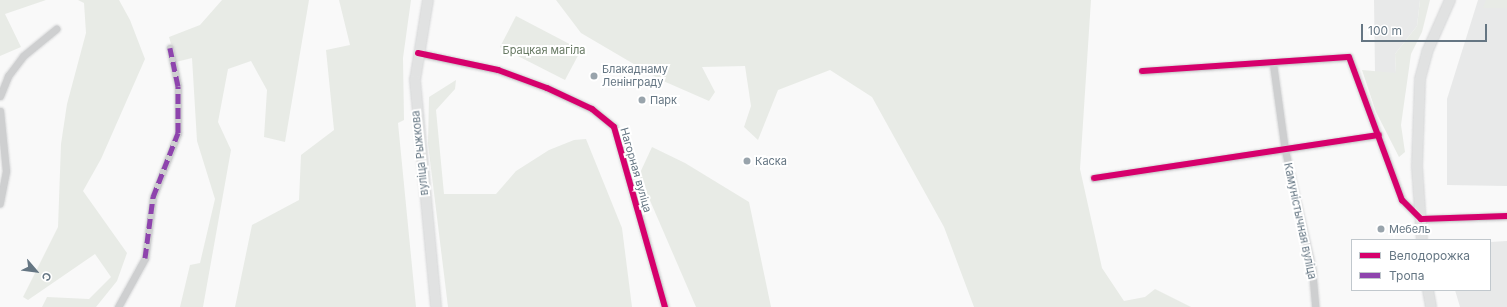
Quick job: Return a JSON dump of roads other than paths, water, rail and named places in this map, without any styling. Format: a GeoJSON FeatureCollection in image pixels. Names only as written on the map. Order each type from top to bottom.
{"type":"FeatureCollection","features":[{"type":"Feature","properties":{"kind":"main road","name":"вуліца Рыжкова"},"geometry":{"type":"LineString","coordinates":[[428,0],[418,53],[416,104],[436,307]]}},
{"type":"Feature","properties":{"kind":"main road"},"geometry":{"type":"LineString","coordinates":[[1422,239],[1417,158],[1420,79],[1427,52],[1450,0]]}},
{"type":"Feature","properties":{"kind":"main road"},"geometry":{"type":"LineString","coordinates":[[1428,291],[1431,307]]}},
{"type":"Feature","properties":{"kind":"street"},"geometry":{"type":"LineString","coordinates":[[0,96],[8,76],[23,56],[56,29]]}},
{"type":"Feature","properties":{"kind":"street"},"geometry":{"type":"LineString","coordinates":[[118,307],[144,258],[153,197],[178,133],[178,86],[170,48]]}},
{"type":"Feature","properties":{"kind":"street","name":"Нагорная вуліца"},"geometry":{"type":"LineString","coordinates":[[418,53],[498,70],[547,88],[592,109],[614,128],[665,307]]}},
{"type":"Feature","properties":{"kind":"street"},"geometry":{"type":"LineString","coordinates":[[1142,71],[1273,64],[1349,57],[1402,200],[1421,219],[1507,216]]}},
{"type":"Feature","properties":{"kind":"street","name":"Камуністычная вуліца"},"geometry":{"type":"LineString","coordinates":[[1273,64],[1285,150],[1312,269],[1315,307]]}},
{"type":"Feature","properties":{"kind":"street"},"geometry":{"type":"LineString","coordinates":[[0,111],[6,171],[0,203]]}},
{"type":"Feature","properties":{"kind":"street"},"geometry":{"type":"LineString","coordinates":[[1094,178],[1379,135]]}},
{"type":"Feature","properties":{"kind":"place","name":"Блакаднаму Ленінграду"},"geometry":{"type":"Point","coordinates":[594,76]}},
{"type":"Feature","properties":{"kind":"place","name":"Парк"},"geometry":{"type":"Point","coordinates":[642,100]}},
{"type":"Feature","properties":{"kind":"place","name":"Каска"},"geometry":{"type":"Point","coordinates":[747,161]}},
{"type":"Feature","properties":{"kind":"place","name":"Мебель"},"geometry":{"type":"Point","coordinates":[1381,229]}},
{"type":"Feature","properties":{"kind":"park label","name":"Брацкая магіла"},"geometry":{"type":"Point","coordinates":[544,50]}}]}
